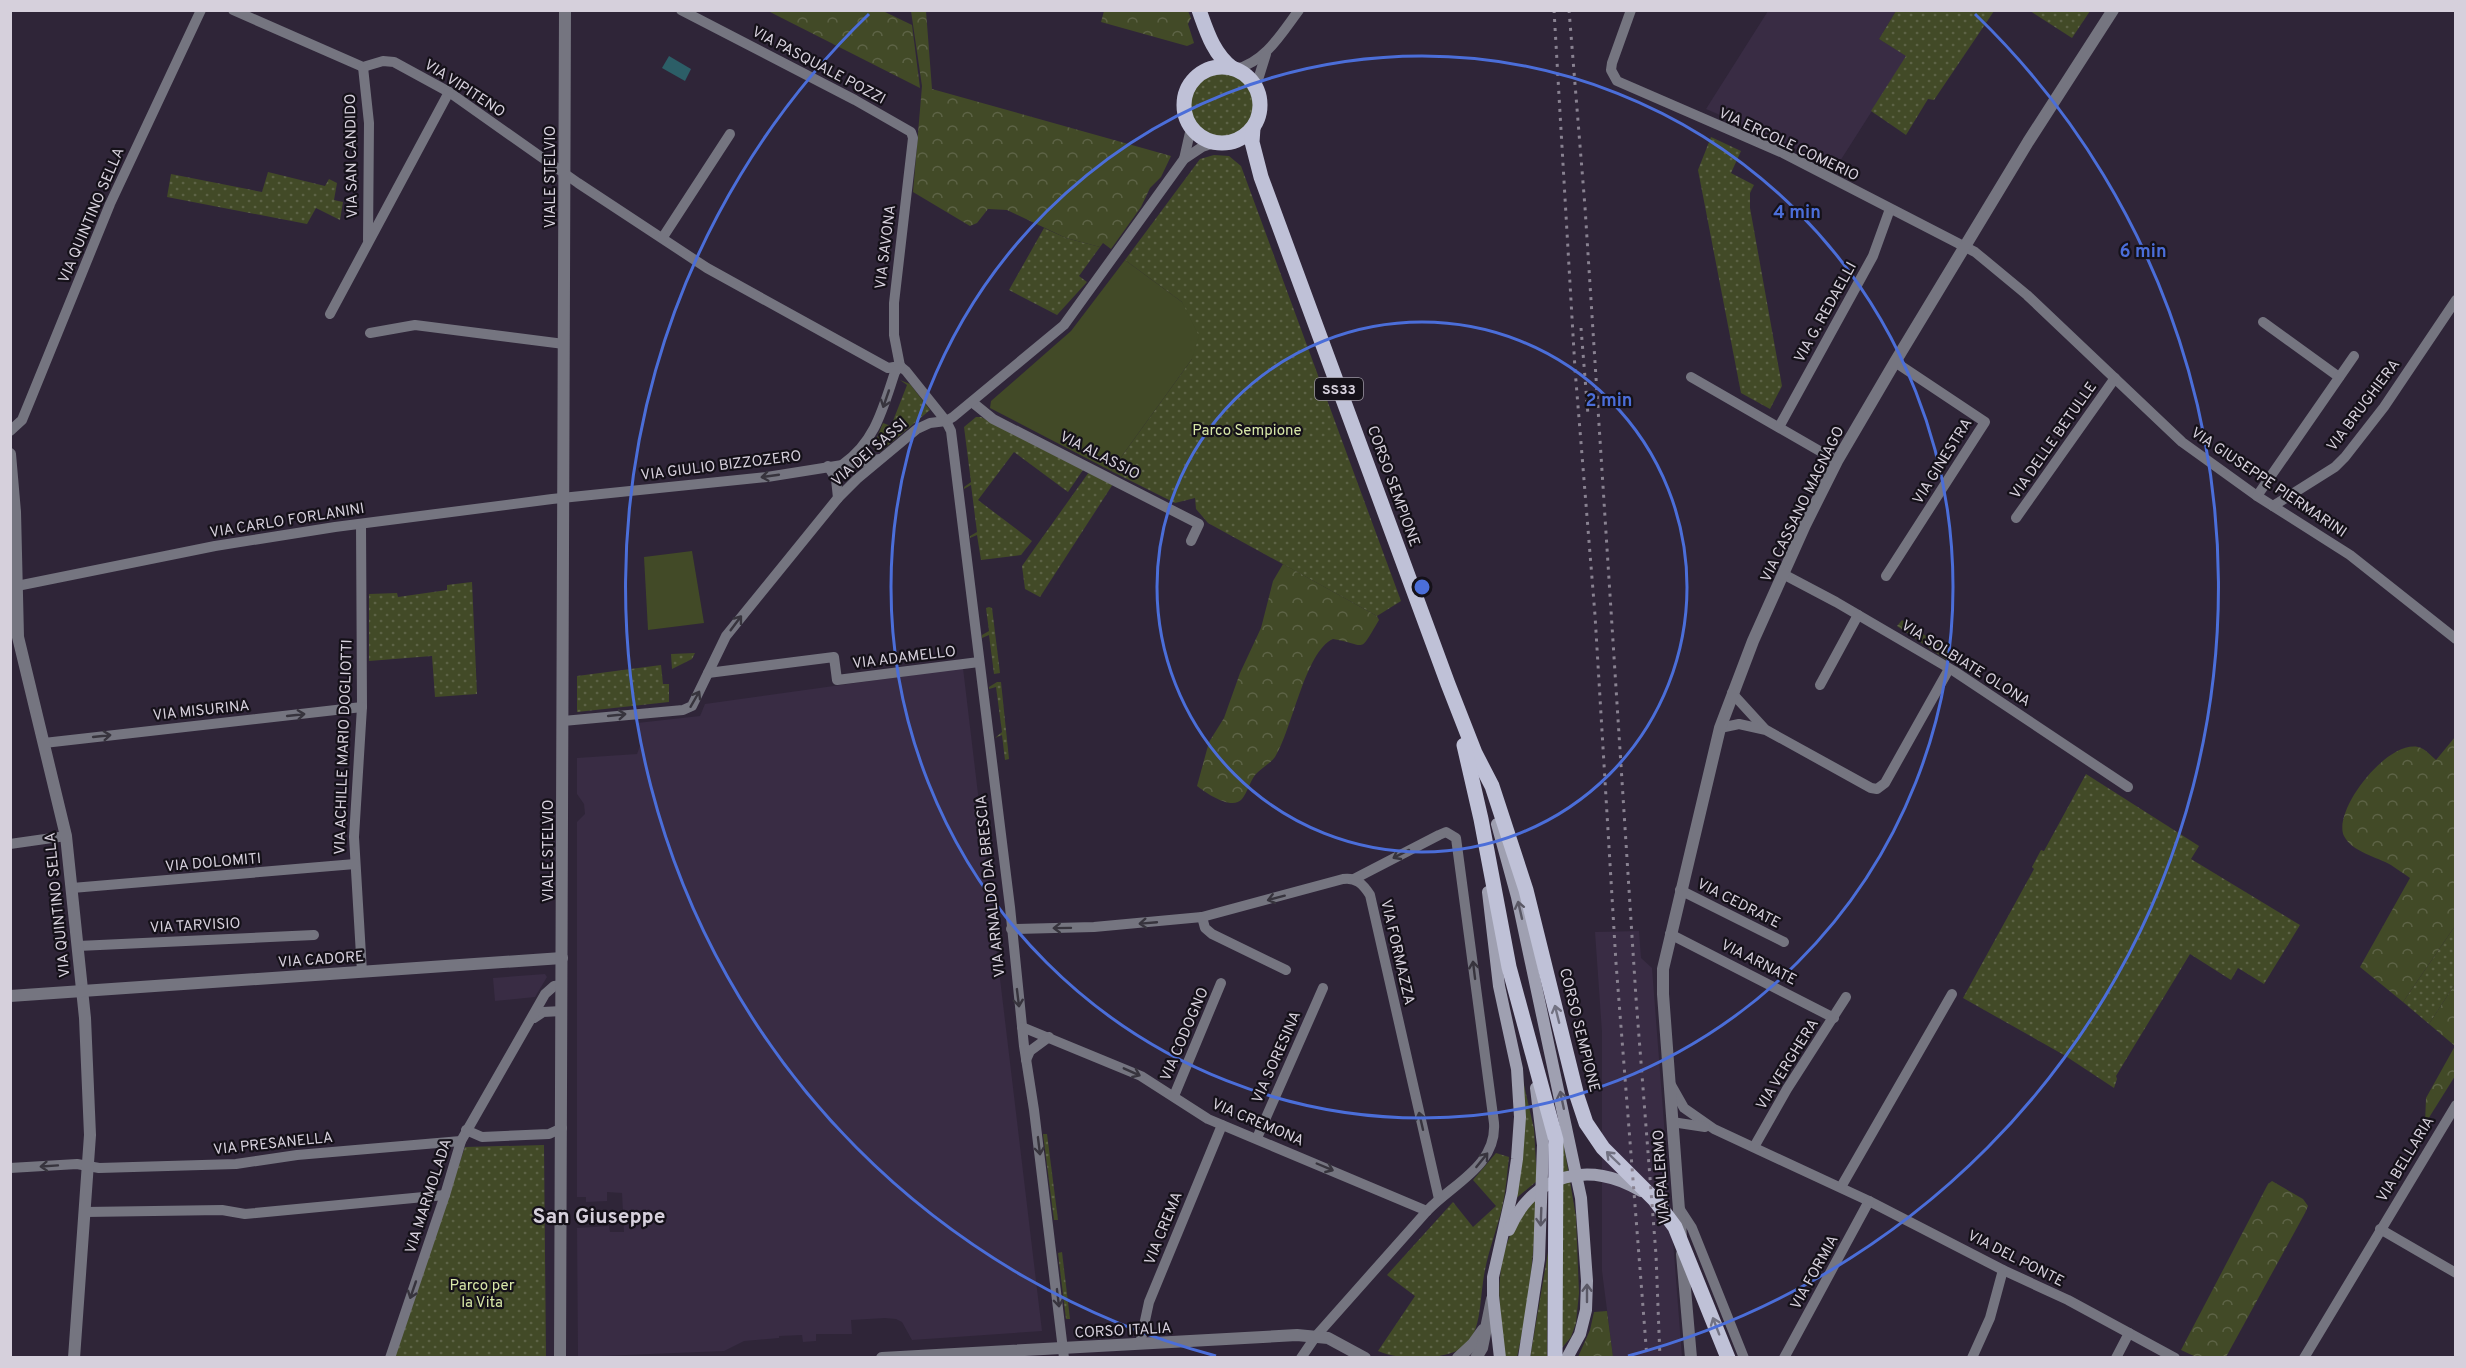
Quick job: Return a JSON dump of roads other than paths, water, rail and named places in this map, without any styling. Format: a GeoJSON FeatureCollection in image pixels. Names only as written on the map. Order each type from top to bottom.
{"type":"FeatureCollection","features":[{"type":"Feature","properties":{"kind":"main road"},"geometry":{"type":"LineString","coordinates":[[1199,10],[1207,33],[1224,61],[1248,76],[1256,86]]}},
{"type":"Feature","properties":{"kind":"main road"},"geometry":{"type":"LineString","coordinates":[[1202,72],[1206,58],[1207,33]]}},
{"type":"Feature","properties":{"kind":"main road"},"geometry":{"type":"LineString","coordinates":[[1234,68],[1217,67],[1202,72],[1190,83],[1184,98],[1184,113],[1191,128],[1201,137],[1221,143],[1257,165]]}},
{"type":"Feature","properties":{"kind":"main road","name":"SS33"},"geometry":{"type":"LineString","coordinates":[[1256,86],[1260,100],[1259,115],[1253,128],[1252,142],[1257,165]]}},
{"type":"Feature","properties":{"kind":"main road"},"geometry":{"type":"LineString","coordinates":[[1221,143],[1242,138],[1253,128]]}},
{"type":"Feature","properties":{"kind":"main road","name":"CORSO SEMPIONE"},"geometry":{"type":"LineString","coordinates":[[1257,165],[1448,684],[1475,753],[1492,786],[1527,890],[1583,1117],[1593,1136],[1607,1153],[1654,1200],[1675,1227],[1728,1358]]}},
{"type":"Feature","properties":{"kind":"main road","name":"CORSO SEMPIONE"},"geometry":{"type":"LineString","coordinates":[[1448,684],[1481,819],[1509,967],[1552,1121],[1556,1150],[1555,1358]]}},
{"type":"Feature","properties":{"kind":"main road"},"geometry":{"type":"LineString","coordinates":[[1475,753],[1517,897],[1581,1198],[1587,1302],[1580,1334],[1567,1358]]}},
{"type":"Feature","properties":{"kind":"main road"},"geometry":{"type":"LineString","coordinates":[[1481,819],[1497,975],[1513,1046],[1520,1093],[1520,1131],[1516,1167],[1497,1258],[1493,1296],[1500,1358]]}},
{"type":"Feature","properties":{"kind":"main road"},"geometry":{"type":"LineString","coordinates":[[1524,1358],[1540,1247],[1543,1145],[1534,1063]]}},
{"type":"Feature","properties":{"kind":"main road"},"geometry":{"type":"LineString","coordinates":[[1497,1258],[1514,1218],[1528,1200],[1555,1181],[1592,1174],[1623,1181],[1654,1200]]}},
{"type":"Feature","properties":{"kind":"street","name":"VIA QUINTINO SELLA"},"geometry":{"type":"LineString","coordinates":[[10,431],[22,420],[110,204],[201,10]]}},
{"type":"Feature","properties":{"kind":"street"},"geometry":{"type":"LineString","coordinates":[[233,10],[363,67]]}},
{"type":"Feature","properties":{"kind":"street","name":"VIALE STELVIO"},"geometry":{"type":"LineString","coordinates":[[560,1358],[565,10]]}},
{"type":"Feature","properties":{"kind":"street","name":"VIA PASQUALE POZZI"},"geometry":{"type":"LineString","coordinates":[[681,10],[855,100],[910,132]]}},
{"type":"Feature","properties":{"kind":"street"},"geometry":{"type":"LineString","coordinates":[[1234,68],[1247,66],[1266,53],[1299,10]]}},
{"type":"Feature","properties":{"kind":"street","name":"VIA ERCOLE COMERIO"},"geometry":{"type":"LineString","coordinates":[[1631,10],[1612,63],[1611,70],[1617,81],[1783,153],[1965,246]]}},
{"type":"Feature","properties":{"kind":"street","name":"VIA CASSANO MAGNAGO"},"geometry":{"type":"LineString","coordinates":[[1663,994],[1663,969],[1670,934],[1720,728],[1732,693],[1783,574],[1837,461],[2028,142],[2113,10]]}},
{"type":"Feature","properties":{"kind":"street"},"geometry":{"type":"LineString","coordinates":[[1256,86],[1266,53]]}},
{"type":"Feature","properties":{"kind":"street","name":"VIA VIPITENO"},"geometry":{"type":"LineString","coordinates":[[363,67],[383,61],[394,62],[449,92],[707,268],[888,368],[900,366]]}},
{"type":"Feature","properties":{"kind":"street","name":"VIA SAN CANDIDO"},"geometry":{"type":"LineString","coordinates":[[363,67],[369,123],[368,244]]}},
{"type":"Feature","properties":{"kind":"street","name":"VIA SAN CANDIDO"},"geometry":{"type":"LineString","coordinates":[[330,314],[449,92]]}},
{"type":"Feature","properties":{"kind":"street","name":"VIA DEI SASSI"},"geometry":{"type":"LineString","coordinates":[[1184,159],[1191,128]]}},
{"type":"Feature","properties":{"kind":"street","name":"VIA SAVONA"},"geometry":{"type":"LineString","coordinates":[[900,366],[894,335],[894,303],[913,138],[910,132]]}},
{"type":"Feature","properties":{"kind":"street"},"geometry":{"type":"LineString","coordinates":[[663,237],[730,134]]}},
{"type":"Feature","properties":{"kind":"street","name":"VIA DEI SASSI"},"geometry":{"type":"LineString","coordinates":[[563,721],[687,709],[693,705],[726,636],[838,498],[923,425],[946,421],[1064,325],[1184,159],[1202,147],[1221,143]]}},
{"type":"Feature","properties":{"kind":"street","name":"VIA G. REDAELLI"},"geometry":{"type":"LineString","coordinates":[[1779,427],[1873,256],[1890,209]]}},
{"type":"Feature","properties":{"kind":"street","name":"VIA GIUSEPPE PIERMARINI"},"geometry":{"type":"LineString","coordinates":[[1965,246],[2027,295],[2177,438],[2256,496],[2364,565],[2456,639]]}},
{"type":"Feature","properties":{"kind":"street","name":"VIA BRUGHIERA"},"geometry":{"type":"LineString","coordinates":[[2273,506],[2335,467],[2345,457],[2384,407],[2456,300]]}},
{"type":"Feature","properties":{"kind":"street"},"geometry":{"type":"LineString","coordinates":[[2263,322],[2339,376]]}},
{"type":"Feature","properties":{"kind":"street"},"geometry":{"type":"LineString","coordinates":[[370,333],[415,325],[564,344]]}},
{"type":"Feature","properties":{"kind":"street"},"geometry":{"type":"LineString","coordinates":[[2256,496],[2354,356]]}},
{"type":"Feature","properties":{"kind":"street","name":"VIA GINESTRA"},"geometry":{"type":"LineString","coordinates":[[1886,576],[1985,422],[1895,362]]}},
{"type":"Feature","properties":{"kind":"street"},"geometry":{"type":"LineString","coordinates":[[881,459],[870,451],[873,433],[895,372],[900,366],[946,421]]}},
{"type":"Feature","properties":{"kind":"street"},"geometry":{"type":"LineString","coordinates":[[1691,377],[1837,461]]}},
{"type":"Feature","properties":{"kind":"street","name":"VIA DELLE BETULLE"},"geometry":{"type":"LineString","coordinates":[[2016,518],[2115,378]]}},
{"type":"Feature","properties":{"kind":"street","name":"VIA ALASSIO"},"geometry":{"type":"LineString","coordinates":[[972,402],[993,419],[1199,524],[1191,541]]}},
{"type":"Feature","properties":{"kind":"street","name":"VIA ARNALDO DA BRESCIA"},"geometry":{"type":"LineString","coordinates":[[946,421],[951,431],[1024,1046],[1032,1093],[1064,1353]]}},
{"type":"Feature","properties":{"kind":"street"},"geometry":{"type":"LineString","coordinates":[[842,464],[862,448],[873,433]]}},
{"type":"Feature","properties":{"kind":"street","name":"VIA QUINTINO SELLA"},"geometry":{"type":"LineString","coordinates":[[10,454],[18,637],[66,837],[82,991],[90,1110],[74,1358]]}},
{"type":"Feature","properties":{"kind":"street","name":"VIA GIULIO BIZZOZERO"},"geometry":{"type":"LineString","coordinates":[[564,498],[766,477],[881,459]]}},
{"type":"Feature","properties":{"kind":"street"},"geometry":{"type":"LineString","coordinates":[[828,466],[836,479],[838,498]]}},
{"type":"Feature","properties":{"kind":"street","name":"VIA CARLO FORLANINI"},"geometry":{"type":"LineString","coordinates":[[17,586],[215,546],[361,524],[564,498]]}},
{"type":"Feature","properties":{"kind":"street","name":"VIA ACHILLE MARIO DOGLIOTTI"},"geometry":{"type":"LineString","coordinates":[[361,524],[362,707],[354,836],[362,972]]}},
{"type":"Feature","properties":{"kind":"street","name":"VIA SOLBIATE OLONA"},"geometry":{"type":"LineString","coordinates":[[1783,574],[1954,671],[2128,787]]}},
{"type":"Feature","properties":{"kind":"street"},"geometry":{"type":"LineString","coordinates":[[1820,685],[1858,615]]}},
{"type":"Feature","properties":{"kind":"street","name":"VIA ADAMELLO"},"geometry":{"type":"LineString","coordinates":[[708,673],[834,657],[837,680],[979,662]]}},
{"type":"Feature","properties":{"kind":"street"},"geometry":{"type":"LineString","coordinates":[[1720,728],[1739,724],[1766,730],[1871,788],[1877,789],[1885,783],[1949,669]]}},
{"type":"Feature","properties":{"kind":"street"},"geometry":{"type":"LineString","coordinates":[[1732,693],[1766,730]]}},
{"type":"Feature","properties":{"kind":"street","name":"VIA MISURINA"},"geometry":{"type":"LineString","coordinates":[[44,743],[362,707]]}},
{"type":"Feature","properties":{"kind":"street"},"geometry":{"type":"LineString","coordinates":[[1011,928],[1105,926],[1203,917],[1343,879],[1354,879],[1446,832],[1456,838],[1494,1131],[1493,1144],[1481,1162],[1457,1187],[1439,1199],[1427,1211],[1316,1336],[1301,1358]]}},
{"type":"Feature","properties":{"kind":"street"},"geometry":{"type":"LineString","coordinates":[[10,844],[66,837]]}},
{"type":"Feature","properties":{"kind":"street","name":"VIA DOLOMITI"},"geometry":{"type":"LineString","coordinates":[[72,888],[355,864]]}},
{"type":"Feature","properties":{"kind":"street","name":"VIA FORMAZZA"},"geometry":{"type":"LineString","coordinates":[[1354,879],[1365,887],[1370,895],[1439,1199]]}},
{"type":"Feature","properties":{"kind":"street","name":"VIA CEDRATE"},"geometry":{"type":"LineString","coordinates":[[1680,890],[1784,942]]}},
{"type":"Feature","properties":{"kind":"street"},"geometry":{"type":"LineString","coordinates":[[1203,917],[1205,928],[1212,934],[1286,970]]}},
{"type":"Feature","properties":{"kind":"street","name":"VIA ARNATE"},"geometry":{"type":"LineString","coordinates":[[1670,934],[1834,1018]]}},
{"type":"Feature","properties":{"kind":"street","name":"VIA TARVISIO"},"geometry":{"type":"LineString","coordinates":[[78,946],[314,935]]}},
{"type":"Feature","properties":{"kind":"street","name":"VIA CADORE"},"geometry":{"type":"LineString","coordinates":[[10,996],[562,958]]}},
{"type":"Feature","properties":{"kind":"street","name":"VIA CODOGNO"},"geometry":{"type":"LineString","coordinates":[[1174,1096],[1221,983]]}},
{"type":"Feature","properties":{"kind":"street","name":"VIA MARMOLADA"},"geometry":{"type":"LineString","coordinates":[[390,1358],[466,1130],[545,994],[554,986],[562,984]]}},
{"type":"Feature","properties":{"kind":"street","name":"VIA SORESINA"},"geometry":{"type":"LineString","coordinates":[[1257,1138],[1323,988]]}},
{"type":"Feature","properties":{"kind":"street","name":"VIA PALERMO"},"geometry":{"type":"LineString","coordinates":[[1663,994],[1691,1358]]}},
{"type":"Feature","properties":{"kind":"street"},"geometry":{"type":"LineString","coordinates":[[1841,1187],[1952,994]]}},
{"type":"Feature","properties":{"kind":"street","name":"VIA VERGHERA"},"geometry":{"type":"LineString","coordinates":[[1754,1147],[1787,1089],[1846,997]]}},
{"type":"Feature","properties":{"kind":"street"},"geometry":{"type":"LineString","coordinates":[[531,1020],[543,1012],[562,1011]]}},
{"type":"Feature","properties":{"kind":"street","name":"VIA CREMONA"},"geometry":{"type":"LineString","coordinates":[[1022,1027],[1141,1076],[1199,1114],[1222,1125],[1427,1211]]}},
{"type":"Feature","properties":{"kind":"street"},"geometry":{"type":"LineString","coordinates":[[1026,1060],[1030,1052],[1049,1037]]}},
{"type":"Feature","properties":{"kind":"street","name":"VIA DEL PONTE"},"geometry":{"type":"LineString","coordinates":[[1669,1082],[1684,1107],[1714,1129],[1841,1187],[2002,1270],[2060,1296],[2175,1358]]}},
{"type":"Feature","properties":{"kind":"street","name":"VIA BELLARIA"},"geometry":{"type":"LineString","coordinates":[[2304,1358],[2456,1105]]}},
{"type":"Feature","properties":{"kind":"street","name":"VIA DEL PONTE"},"geometry":{"type":"LineString","coordinates":[[1672,1122],[1714,1129]]}},
{"type":"Feature","properties":{"kind":"street","name":"VIA CREMA"},"geometry":{"type":"LineString","coordinates":[[1140,1344],[1149,1302],[1222,1125]]}},
{"type":"Feature","properties":{"kind":"street"},"geometry":{"type":"LineString","coordinates":[[466,1130],[482,1137],[549,1134],[562,1128]]}},
{"type":"Feature","properties":{"kind":"street","name":"VIA PRESANELLA"},"geometry":{"type":"LineString","coordinates":[[10,1168],[77,1164],[99,1168],[236,1164],[297,1155],[461,1141]]}},
{"type":"Feature","properties":{"kind":"street"},"geometry":{"type":"LineString","coordinates":[[85,1212],[222,1210],[245,1214],[445,1195]]}},
{"type":"Feature","properties":{"kind":"street","name":"VIA FORMIA"},"geometry":{"type":"LineString","coordinates":[[1784,1358],[1869,1201]]}},
{"type":"Feature","properties":{"kind":"street"},"geometry":{"type":"LineString","coordinates":[[1678,1208],[1692,1228],[1744,1358]]}},
{"type":"Feature","properties":{"kind":"street"},"geometry":{"type":"LineString","coordinates":[[2380,1229],[2456,1274]]}},
{"type":"Feature","properties":{"kind":"street"},"geometry":{"type":"LineString","coordinates":[[1972,1358],[1990,1318],[2002,1270]]}},
{"type":"Feature","properties":{"kind":"street"},"geometry":{"type":"LineString","coordinates":[[1476,1358],[1482,1348],[1493,1296]]}},
{"type":"Feature","properties":{"kind":"street"},"geometry":{"type":"LineString","coordinates":[[1458,1358],[1473,1344],[1485,1326]]}},
{"type":"Feature","properties":{"kind":"street"},"geometry":{"type":"LineString","coordinates":[[2116,1358],[2129,1333]]}},
{"type":"Feature","properties":{"kind":"street","name":"CORSO ITALIA"},"geometry":{"type":"LineString","coordinates":[[882,1358],[1064,1353],[1140,1344],[1246,1337],[1316,1336],[1328,1338],[1365,1357]]}},
{"type":"Feature","properties":{"kind":"railway"},"geometry":{"type":"LineString","coordinates":[[1554,10],[1575,369],[1595,615],[1616,963],[1647,1358]]}},
{"type":"Feature","properties":{"kind":"railway"},"geometry":{"type":"LineString","coordinates":[[1569,10],[1585,207],[1636,998],[1656,1255],[1660,1358]]}},
{"type":"Feature","properties":{"kind":"railway"},"geometry":{"type":"LineString","coordinates":[[1581,328],[1588,415]]}},
{"type":"Feature","properties":{"kind":"district","name":"San Giuseppe"},"geometry":{"type":"Point","coordinates":[599,1216]}},
{"type":"Feature","properties":{"kind":"park label","name":"Parco Sempione"},"geometry":{"type":"Point","coordinates":[1247,430]}},
{"type":"Feature","properties":{"kind":"park label","name":"Parco per la Vita"},"geometry":{"type":"Point","coordinates":[482,1294]}}]}
